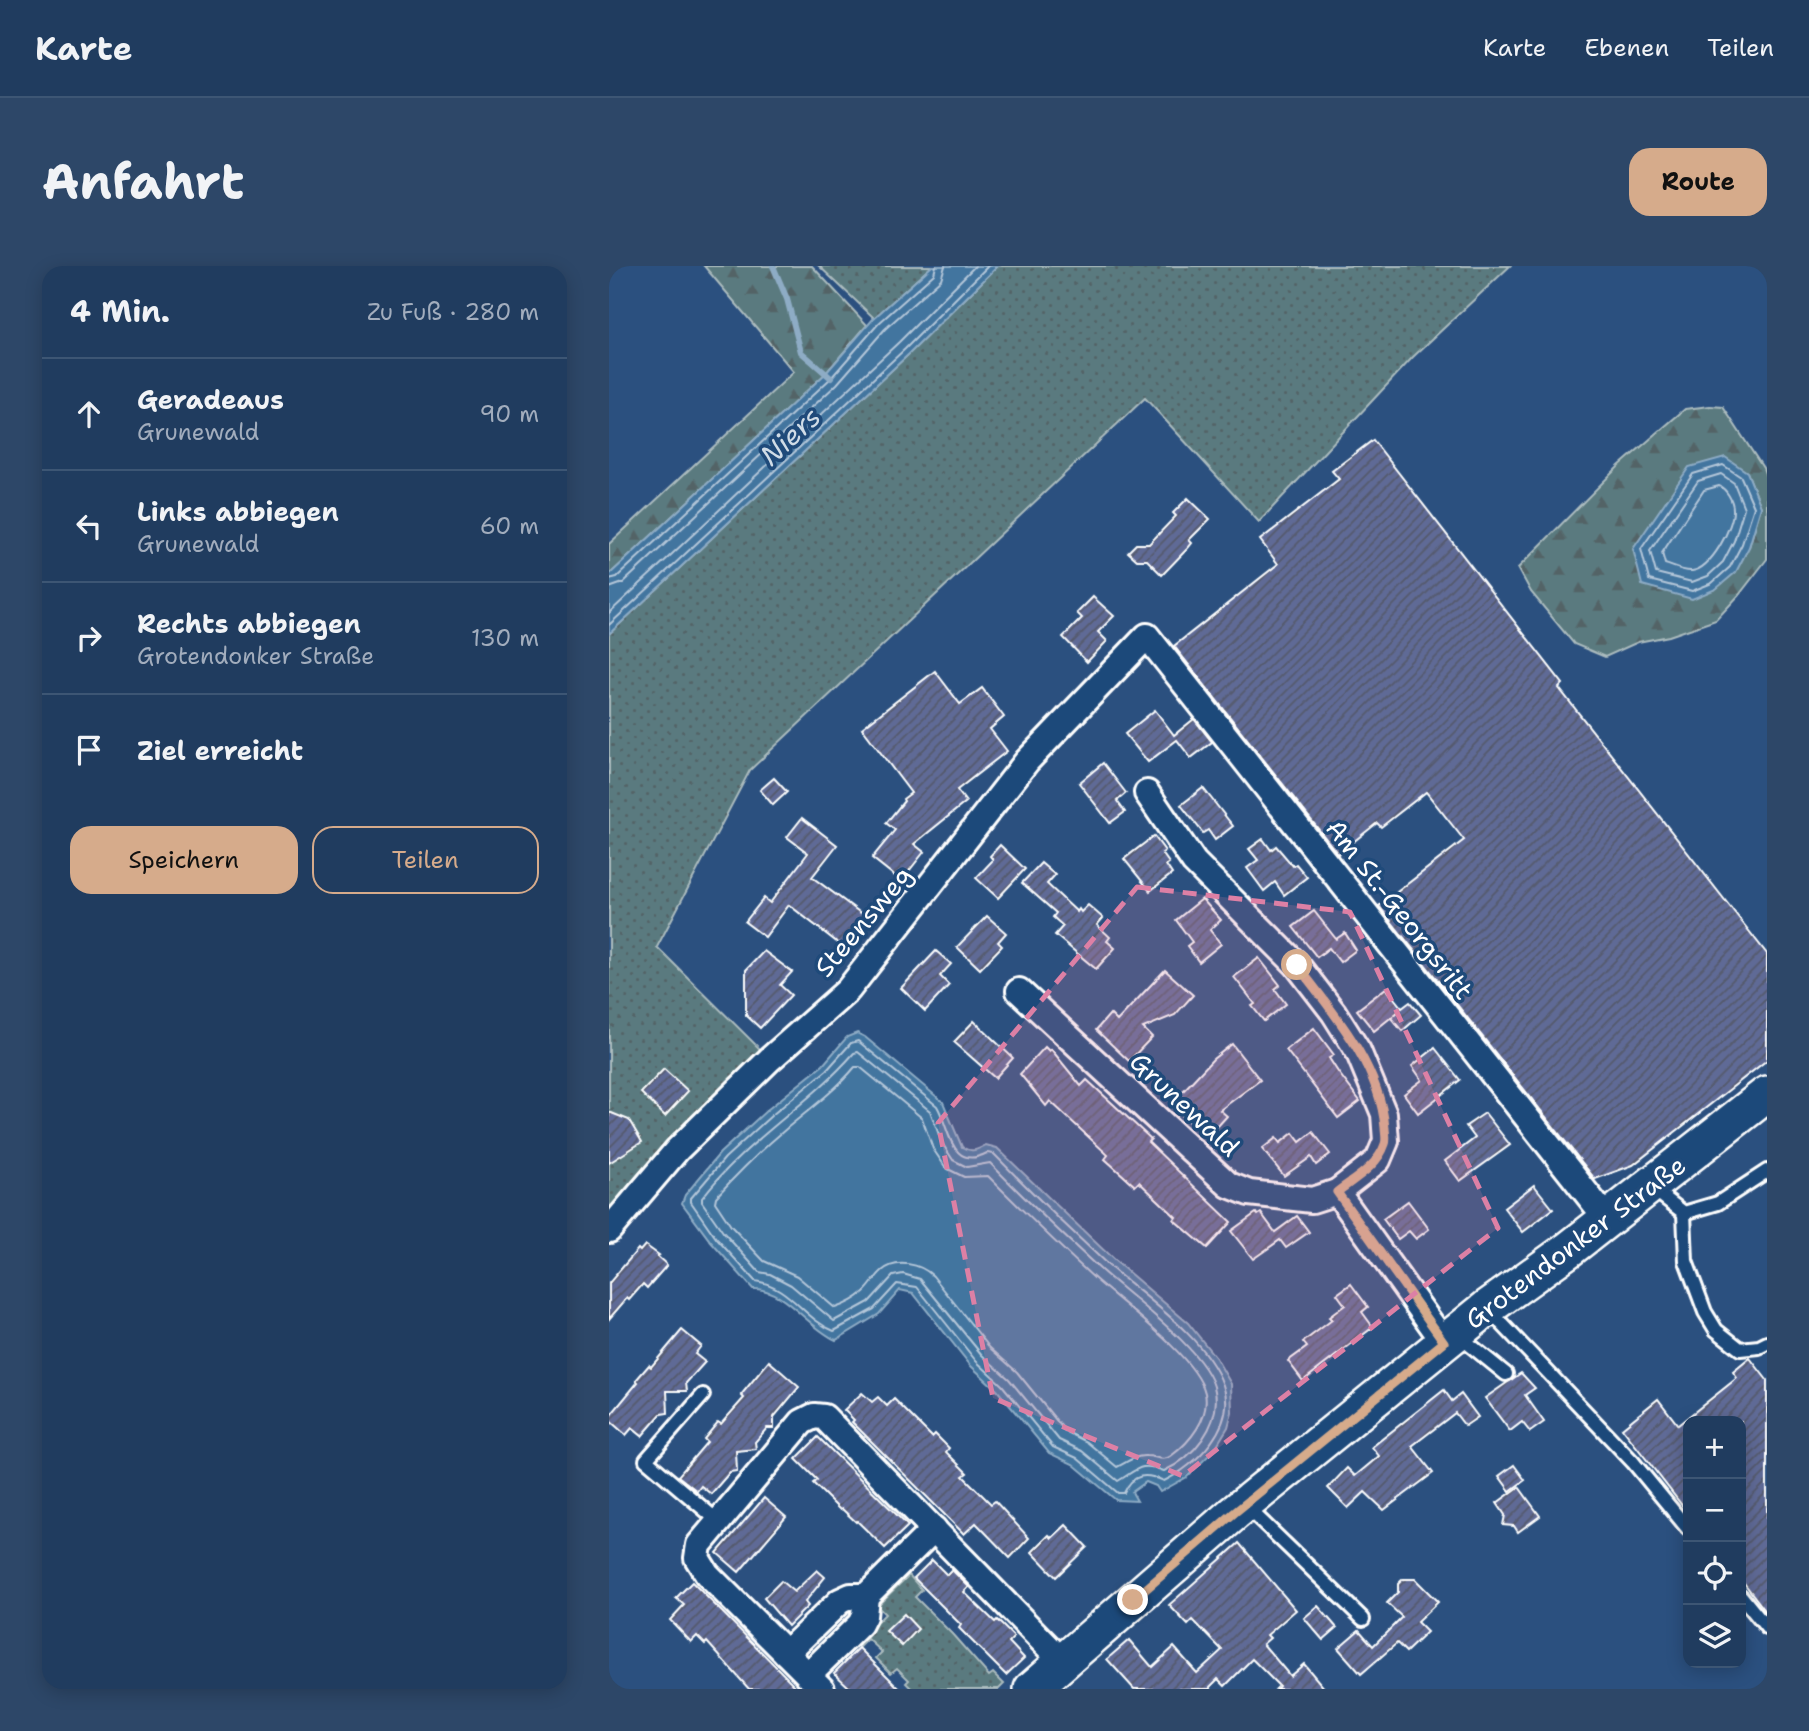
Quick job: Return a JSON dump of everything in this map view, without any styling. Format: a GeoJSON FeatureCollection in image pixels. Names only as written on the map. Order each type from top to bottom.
{"type":"FeatureCollection","features":[{"type":"Feature","properties":{"kind":"main road","name":"Grotendonker Straße"},"geometry":{"type":"LineString","coordinates":[[1032,1689],[1244,1504],[1487,1308],[1607,1219],[1767,1094]]}},
{"type":"Feature","properties":{"kind":"street","name":"Am St.-Georgsritt"},"geometry":{"type":"LineString","coordinates":[[1147,636],[1607,1219]]}},
{"type":"Feature","properties":{"kind":"street","name":"Steensweg"},"geometry":{"type":"LineString","coordinates":[[609,1230],[677,1150],[771,1059],[848,990],[1027,761],[1147,636]]}},
{"type":"Feature","properties":{"kind":"street","name":"Grunewald"},"geometry":{"type":"LineString","coordinates":[[1019,991],[1230,1185],[1249,1194],[1312,1200],[1337,1192],[1378,1160],[1386,1141],[1384,1114],[1358,1051],[1334,1013],[1297,965],[1194,862],[1147,793]]}},
{"type":"Feature","properties":{"kind":"street"},"geometry":{"type":"LineString","coordinates":[[1337,1192],[1450,1338]]}},
{"type":"Feature","properties":{"kind":"street"},"geometry":{"type":"LineString","coordinates":[[934,1529],[866,1596],[864,1616],[860,1624],[815,1682],[697,1559],[699,1545],[718,1521],[802,1422],[818,1415],[824,1418],[934,1529],[1062,1661]]}},
{"type":"Feature","properties":{"kind":"street"},"geometry":{"type":"LineString","coordinates":[[786,1653],[841,1601],[851,1596],[866,1596]]}},
{"type":"Feature","properties":{"kind":"lane"},"geometry":{"type":"LineString","coordinates":[[1684,1213],[1718,1203],[1767,1171]]}},
{"type":"Feature","properties":{"kind":"lane"},"geometry":{"type":"LineString","coordinates":[[1649,1186],[1684,1213],[1686,1261],[1705,1312],[1716,1330],[1740,1349],[1759,1347],[1767,1343]]}},
{"type":"Feature","properties":{"kind":"lane"},"geometry":{"type":"LineString","coordinates":[[1487,1308],[1633,1462],[1683,1523]]}},
{"type":"Feature","properties":{"kind":"lane"},"geometry":{"type":"LineString","coordinates":[[1450,1338],[1506,1374]]}},
{"type":"Feature","properties":{"kind":"lane"},"geometry":{"type":"LineString","coordinates":[[703,1395],[646,1460],[718,1521]]}},
{"type":"Feature","properties":{"kind":"lane"},"geometry":{"type":"LineString","coordinates":[[1244,1504],[1363,1619]]}},
{"type":"Feature","properties":{"kind":"lane"},"geometry":{"type":"LineString","coordinates":[[1746,1602],[1767,1628]]}},
{"type":"Feature","properties":{"kind":"highlighted area"},"geometry":{"type":"Polygon","coordinates":[[[1137,887],[1350,912],[1498,1228],[1183,1476],[993,1398],[938,1123],[1137,887]]]}},
{"type":"Feature","properties":{"kind":"green space"},"geometry":{"type":"Polygon","coordinates":[[[704,266],[812,266],[867,325],[826,373],[609,575],[609,544],[794,372],[704,266]]]}},
{"type":"Feature","properties":{"kind":"green space"},"geometry":{"type":"Polygon","coordinates":[[[819,266],[932,266],[874,318],[819,266]]]}},
{"type":"Feature","properties":{"kind":"green space"},"geometry":{"type":"Polygon","coordinates":[[[998,266],[1510,266],[1413,357],[1259,522],[1145,398],[750,770],[657,947],[770,1059],[609,1230],[609,634],[909,354],[998,266]]]}},
{"type":"Feature","properties":{"kind":"green space"},"geometry":{"type":"Polygon","coordinates":[[[1723,407],[1763,468],[1767,479],[1767,559],[1716,620],[1669,636],[1638,642],[1605,657],[1574,644],[1531,592],[1518,568],[1619,466],[1685,409],[1723,407]],[[1747,472],[1749,547],[1761,507],[1747,472]]]}},
{"type":"Feature","properties":{"kind":"green space"},"geometry":{"type":"Polygon","coordinates":[[[909,1575],[922,1590],[915,1597],[989,1676],[993,1673],[1004,1684],[999,1689],[912,1689],[906,1683],[909,1680],[897,1668],[891,1673],[876,1658],[882,1652],[868,1639],[860,1647],[857,1643],[885,1614],[877,1606],[909,1575]]]}},
{"type":"Feature","properties":{"kind":"water","name":"Niers"},"geometry":{"type":"Polygon","coordinates":[[[932,266],[998,266],[909,354],[609,634],[609,575],[826,373],[874,318],[932,266]]]}},
{"type":"Feature","properties":{"kind":"water"},"geometry":{"type":"Polygon","coordinates":[[[1725,457],[1747,472],[1761,507],[1749,547],[1736,572],[1716,589],[1692,599],[1642,585],[1633,549],[1689,467],[1725,457]]]}},
{"type":"Feature","properties":{"kind":"water"},"geometry":{"type":"Polygon","coordinates":[[[857,1033],[943,1102],[962,1147],[971,1150],[986,1145],[997,1148],[1114,1260],[1188,1323],[1216,1358],[1231,1384],[1232,1412],[1228,1427],[1214,1450],[1187,1477],[1160,1492],[1156,1486],[1146,1482],[1132,1492],[1137,1501],[1116,1500],[1073,1464],[1049,1453],[997,1390],[971,1366],[913,1293],[900,1290],[879,1314],[836,1340],[785,1301],[764,1290],[753,1289],[711,1242],[682,1203],[685,1195],[720,1153],[767,1110],[823,1065],[847,1037],[857,1033]]]}},
{"type":"Feature","properties":{"kind":"building"},"geometry":{"type":"Polygon","coordinates":[[[1373,440],[1563,684],[1559,688],[1767,954],[1767,1060],[1633,1165],[1595,1179],[1379,906],[1464,840],[1426,792],[1381,827],[1377,823],[1338,854],[1174,646],[1278,564],[1260,540],[1339,479],[1332,471],[1373,440]]]}},
{"type":"Feature","properties":{"kind":"building"},"geometry":{"type":"Polygon","coordinates":[[[1188,498],[1210,519],[1189,540],[1192,543],[1162,575],[1147,560],[1137,560],[1128,552],[1136,544],[1149,544],[1176,516],[1173,513],[1188,498]]]}},
{"type":"Feature","properties":{"kind":"building"},"geometry":{"type":"Polygon","coordinates":[[[1093,597],[1114,616],[1098,632],[1107,641],[1087,662],[1063,637],[1082,618],[1077,613],[1093,597]]]}},
{"type":"Feature","properties":{"kind":"building"},"geometry":{"type":"Polygon","coordinates":[[[935,671],[960,704],[982,688],[1004,717],[990,729],[1007,751],[957,790],[966,802],[914,844],[924,852],[901,881],[872,858],[895,830],[886,823],[903,799],[911,793],[862,728],[935,671]]]}},
{"type":"Feature","properties":{"kind":"building"},"geometry":{"type":"Polygon","coordinates":[[[1155,710],[1174,735],[1194,719],[1212,742],[1191,758],[1177,740],[1148,762],[1125,734],[1155,710]]]}},
{"type":"Feature","properties":{"kind":"building"},"geometry":{"type":"Polygon","coordinates":[[[1103,763],[1126,793],[1117,801],[1125,812],[1110,823],[1079,783],[1103,763]]]}},
{"type":"Feature","properties":{"kind":"building"},"geometry":{"type":"Polygon","coordinates":[[[774,778],[787,792],[773,805],[760,790],[774,778]]]}},
{"type":"Feature","properties":{"kind":"building"},"geometry":{"type":"Polygon","coordinates":[[[1203,788],[1233,826],[1215,840],[1208,830],[1203,833],[1181,805],[1203,788]]]}},
{"type":"Feature","properties":{"kind":"building"},"geometry":{"type":"Polygon","coordinates":[[[802,818],[837,845],[812,877],[870,920],[847,950],[789,905],[765,937],[745,922],[764,898],[770,903],[808,853],[787,837],[802,818]]]}},
{"type":"Feature","properties":{"kind":"building"},"geometry":{"type":"Polygon","coordinates":[[[1154,836],[1165,851],[1162,853],[1172,874],[1150,891],[1124,859],[1154,836]]]}},
{"type":"Feature","properties":{"kind":"building"},"geometry":{"type":"Polygon","coordinates":[[[1263,839],[1271,850],[1276,846],[1293,866],[1296,864],[1307,877],[1284,895],[1275,882],[1264,891],[1247,868],[1258,860],[1249,849],[1263,839]]]}},
{"type":"Feature","properties":{"kind":"building"},"geometry":{"type":"Polygon","coordinates":[[[1000,845],[1025,869],[998,898],[976,878],[993,860],[990,856],[1000,845]]]}},
{"type":"Feature","properties":{"kind":"building"},"geometry":{"type":"Polygon","coordinates":[[[1041,863],[1055,875],[1047,884],[1077,912],[1079,909],[1081,912],[1088,905],[1103,918],[1097,925],[1110,937],[1107,941],[1115,948],[1096,969],[1055,935],[1063,926],[1053,917],[1056,913],[1022,883],[1041,863]]]}},
{"type":"Feature","properties":{"kind":"building"},"geometry":{"type":"Polygon","coordinates":[[[1202,899],[1221,920],[1210,930],[1221,944],[1199,962],[1187,946],[1192,942],[1176,920],[1202,899]]]}},
{"type":"Feature","properties":{"kind":"building"},"geometry":{"type":"Polygon","coordinates":[[[1314,911],[1336,939],[1345,933],[1356,950],[1340,962],[1329,948],[1317,957],[1293,927],[1314,911]]]}},
{"type":"Feature","properties":{"kind":"building"},"geometry":{"type":"Polygon","coordinates":[[[987,916],[1006,933],[998,942],[1002,946],[980,969],[957,947],[987,916]]]}},
{"type":"Feature","properties":{"kind":"building"},"geometry":{"type":"Polygon","coordinates":[[[764,951],[792,972],[780,985],[791,995],[760,1028],[746,1015],[746,970],[764,951]]]}},
{"type":"Feature","properties":{"kind":"building"},"geometry":{"type":"Polygon","coordinates":[[[936,951],[951,964],[940,976],[949,985],[925,1011],[901,988],[936,951]]]}},
{"type":"Feature","properties":{"kind":"building"},"geometry":{"type":"Polygon","coordinates":[[[1259,958],[1280,985],[1275,989],[1286,1004],[1264,1021],[1252,1006],[1255,1004],[1234,977],[1259,958]]]}},
{"type":"Feature","properties":{"kind":"building"},"geometry":{"type":"Polygon","coordinates":[[[1165,970],[1193,995],[1175,1015],[1143,1028],[1152,1037],[1129,1061],[1096,1030],[1110,1014],[1117,1021],[1165,970]]]}},
{"type":"Feature","properties":{"kind":"building"},"geometry":{"type":"Polygon","coordinates":[[[1386,988],[1402,1008],[1410,1002],[1421,1015],[1402,1031],[1391,1018],[1399,1011],[1374,1031],[1357,1010],[1386,988]]]}},
{"type":"Feature","properties":{"kind":"building"},"geometry":{"type":"Polygon","coordinates":[[[974,1021],[1013,1058],[995,1078],[954,1042],[974,1021]]]}},
{"type":"Feature","properties":{"kind":"building"},"geometry":{"type":"Polygon","coordinates":[[[1314,1028],[1334,1055],[1329,1058],[1360,1101],[1338,1118],[1286,1050],[1314,1028]]]}},
{"type":"Feature","properties":{"kind":"building"},"geometry":{"type":"Polygon","coordinates":[[[1232,1044],[1260,1080],[1220,1110],[1227,1116],[1207,1138],[1170,1105],[1213,1059],[1232,1044]]]}},
{"type":"Feature","properties":{"kind":"building"},"geometry":{"type":"Polygon","coordinates":[[[1045,1047],[1049,1051],[1051,1049],[1081,1086],[1087,1080],[1151,1139],[1148,1142],[1231,1222],[1207,1248],[1174,1220],[1176,1217],[1139,1182],[1135,1186],[1105,1159],[1108,1155],[1050,1101],[1046,1106],[1020,1074],[1045,1047]]]}},
{"type":"Feature","properties":{"kind":"building"},"geometry":{"type":"Polygon","coordinates":[[[1435,1048],[1460,1080],[1418,1113],[1404,1094],[1422,1080],[1412,1066],[1435,1048]]]}},
{"type":"Feature","properties":{"kind":"building"},"geometry":{"type":"Polygon","coordinates":[[[664,1069],[688,1091],[665,1116],[641,1093],[664,1069]]]}},
{"type":"Feature","properties":{"kind":"building"},"geometry":{"type":"Polygon","coordinates":[[[609,1112],[629,1120],[642,1142],[609,1163],[609,1112]]]}},
{"type":"Feature","properties":{"kind":"building"},"geometry":{"type":"Polygon","coordinates":[[[1485,1113],[1510,1145],[1460,1181],[1445,1161],[1475,1138],[1466,1126],[1485,1113]]]}},
{"type":"Feature","properties":{"kind":"building"},"geometry":{"type":"Polygon","coordinates":[[[1313,1132],[1330,1154],[1316,1165],[1311,1157],[1284,1176],[1262,1149],[1276,1138],[1280,1143],[1293,1133],[1300,1142],[1313,1132]]]}},
{"type":"Feature","properties":{"kind":"building"},"geometry":{"type":"Polygon","coordinates":[[[1534,1185],[1553,1209],[1523,1232],[1504,1208],[1534,1185]]]}},
{"type":"Feature","properties":{"kind":"building"},"geometry":{"type":"Polygon","coordinates":[[[1408,1201],[1429,1229],[1416,1239],[1409,1231],[1398,1239],[1383,1219],[1408,1201]]]}},
{"type":"Feature","properties":{"kind":"building"},"geometry":{"type":"Polygon","coordinates":[[[1256,1213],[1261,1213],[1275,1232],[1297,1216],[1309,1232],[1286,1248],[1280,1240],[1253,1259],[1231,1231],[1256,1213]]]}},
{"type":"Feature","properties":{"kind":"building"},"geometry":{"type":"Polygon","coordinates":[[[645,1245],[667,1265],[647,1288],[643,1284],[609,1319],[609,1283],[638,1249],[640,1251],[645,1245]]]}},
{"type":"Feature","properties":{"kind":"building"},"geometry":{"type":"Polygon","coordinates":[[[1351,1284],[1368,1307],[1362,1312],[1373,1327],[1303,1381],[1288,1361],[1307,1347],[1303,1342],[1332,1320],[1329,1317],[1345,1305],[1337,1294],[1351,1284]]]}},
{"type":"Feature","properties":{"kind":"building"},"geometry":{"type":"Polygon","coordinates":[[[682,1330],[701,1346],[695,1354],[705,1362],[686,1383],[687,1391],[667,1391],[668,1413],[661,1414],[642,1436],[632,1428],[626,1435],[609,1417],[638,1382],[636,1380],[649,1365],[651,1367],[682,1330]]]}},
{"type":"Feature","properties":{"kind":"building"},"geometry":{"type":"Polygon","coordinates":[[[1750,1358],[1767,1380],[1767,1613],[1746,1586],[1746,1416],[1689,1416],[1737,1378],[1733,1372],[1750,1358]]]}},
{"type":"Feature","properties":{"kind":"building"},"geometry":{"type":"Polygon","coordinates":[[[769,1361],[799,1387],[774,1417],[774,1428],[767,1428],[755,1442],[756,1449],[736,1451],[737,1471],[730,1472],[711,1494],[701,1486],[697,1491],[678,1476],[707,1442],[704,1439],[718,1422],[721,1424],[744,1398],[741,1395],[769,1361]]]}},
{"type":"Feature","properties":{"kind":"building"},"geometry":{"type":"Polygon","coordinates":[[[1521,1373],[1535,1388],[1525,1395],[1544,1422],[1530,1432],[1522,1422],[1510,1431],[1485,1398],[1521,1373]]]}},
{"type":"Feature","properties":{"kind":"building"},"geometry":{"type":"Polygon","coordinates":[[[1444,1390],[1452,1401],[1461,1394],[1478,1417],[1465,1426],[1455,1413],[1412,1446],[1433,1473],[1384,1510],[1365,1492],[1348,1508],[1328,1488],[1347,1468],[1355,1476],[1379,1456],[1372,1447],[1444,1390]]]}},
{"type":"Feature","properties":{"kind":"building"},"geometry":{"type":"Polygon","coordinates":[[[862,1393],[872,1402],[878,1397],[887,1406],[894,1399],[932,1437],[935,1434],[949,1448],[946,1452],[967,1473],[963,1476],[991,1504],[995,1501],[1029,1538],[1010,1558],[976,1523],[964,1534],[852,1422],[854,1420],[844,1410],[862,1393]]]}},
{"type":"Feature","properties":{"kind":"building"},"geometry":{"type":"Polygon","coordinates":[[[1658,1399],[1678,1425],[1683,1421],[1683,1507],[1622,1428],[1658,1399]]]}},
{"type":"Feature","properties":{"kind":"building"},"geometry":{"type":"Polygon","coordinates":[[[818,1437],[908,1526],[885,1548],[813,1483],[817,1480],[796,1459],[818,1437]]]}},
{"type":"Feature","properties":{"kind":"building"},"geometry":{"type":"Polygon","coordinates":[[[1514,1465],[1525,1480],[1510,1491],[1499,1476],[1514,1465]]]}},
{"type":"Feature","properties":{"kind":"building"},"geometry":{"type":"Polygon","coordinates":[[[1519,1487],[1540,1516],[1518,1532],[1514,1526],[1503,1525],[1505,1515],[1497,1503],[1519,1487]]]}},
{"type":"Feature","properties":{"kind":"building"},"geometry":{"type":"Polygon","coordinates":[[[764,1498],[786,1517],[739,1572],[717,1553],[764,1498]]]}},
{"type":"Feature","properties":{"kind":"building"},"geometry":{"type":"Polygon","coordinates":[[[1066,1525],[1087,1547],[1056,1577],[1032,1552],[1049,1535],[1052,1538],[1066,1525]]]}},
{"type":"Feature","properties":{"kind":"building"},"geometry":{"type":"Polygon","coordinates":[[[1239,1543],[1296,1610],[1267,1635],[1270,1638],[1263,1644],[1290,1676],[1304,1664],[1325,1689],[1276,1689],[1279,1686],[1252,1659],[1225,1686],[1218,1679],[1211,1689],[1134,1689],[1107,1659],[1129,1640],[1152,1667],[1174,1647],[1197,1673],[1222,1650],[1193,1620],[1188,1625],[1169,1605],[1239,1543]]]}},
{"type":"Feature","properties":{"kind":"building"},"geometry":{"type":"Polygon","coordinates":[[[932,1560],[947,1575],[952,1570],[969,1587],[964,1592],[1014,1637],[1009,1642],[1024,1658],[1006,1675],[914,1578],[932,1560]]]}},
{"type":"Feature","properties":{"kind":"building"},"geometry":{"type":"Polygon","coordinates":[[[817,1570],[825,1577],[805,1602],[808,1606],[788,1626],[764,1598],[781,1581],[794,1592],[817,1570]]]}},
{"type":"Feature","properties":{"kind":"building"},"geometry":{"type":"Polygon","coordinates":[[[1403,1579],[1415,1579],[1438,1602],[1417,1622],[1427,1632],[1406,1652],[1397,1643],[1361,1674],[1338,1648],[1359,1630],[1373,1646],[1402,1617],[1387,1603],[1398,1592],[1398,1584],[1403,1579]]]}},
{"type":"Feature","properties":{"kind":"building"},"geometry":{"type":"Polygon","coordinates":[[[692,1582],[798,1689],[749,1689],[707,1642],[705,1644],[697,1636],[691,1642],[670,1620],[684,1605],[676,1598],[692,1582]]]}},
{"type":"Feature","properties":{"kind":"building"},"geometry":{"type":"Polygon","coordinates":[[[1318,1606],[1337,1628],[1323,1640],[1304,1618],[1318,1606]]]}},
{"type":"Feature","properties":{"kind":"building"},"geometry":{"type":"Polygon","coordinates":[[[904,1614],[918,1629],[902,1646],[886,1631],[904,1614]]]}},
{"type":"Feature","properties":{"kind":"building"},"geometry":{"type":"Polygon","coordinates":[[[859,1648],[900,1689],[851,1689],[834,1673],[859,1648]]]}},
{"type":"Feature","properties":{"kind":"waterway"},"geometry":{"type":"LineString","coordinates":[[773,266],[787,299],[801,352],[831,378]]}},
{"type":"Feature","properties":{"kind":"route"},"geometry":{"type":"LineString","coordinates":[[1133,1600],[1234,1513],[1444,1342],[1337,1192],[1378,1160],[1386,1141],[1384,1114],[1358,1051],[1334,1013],[1297,965]]}}]}
